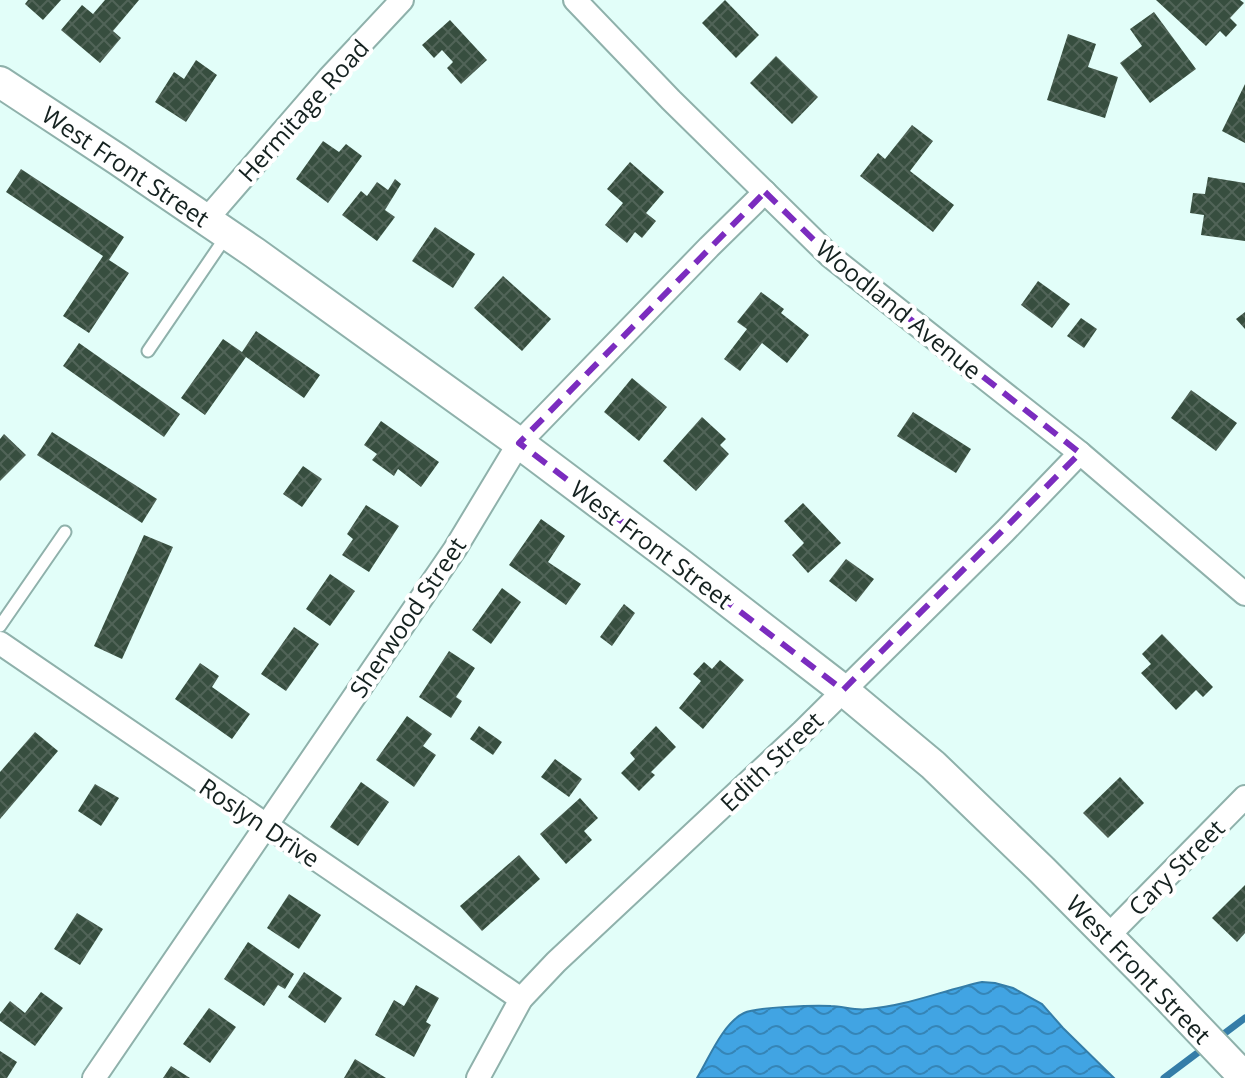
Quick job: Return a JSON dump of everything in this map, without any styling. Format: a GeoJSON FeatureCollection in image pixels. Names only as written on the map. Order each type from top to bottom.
{"type":"FeatureCollection","features":[{"type":"Feature","properties":{"kind":"street","name":"Hermitage Road"},"geometry":{"type":"LineString","coordinates":[[216,227],[329,78],[402,0]]}},
{"type":"Feature","properties":{"kind":"street","name":"Woodland Avenue"},"geometry":{"type":"LineString","coordinates":[[575,0],[671,100],[830,256],[1080,453],[1245,594]]}},
{"type":"Feature","properties":{"kind":"street","name":"West Front Street"},"geometry":{"type":"LineString","coordinates":[[0,82],[216,227],[519,443],[843,690],[933,765],[1042,870],[1245,1078]]}},
{"type":"Feature","properties":{"kind":"street","name":"Sherwood Street"},"geometry":{"type":"LineString","coordinates":[[94,1078],[455,549],[519,443],[765,192]]}},
{"type":"Feature","properties":{"kind":"street","name":"Edith Street"},"geometry":{"type":"LineString","coordinates":[[478,1078],[521,999],[572,946],[802,732],[1080,453]]}},
{"type":"Feature","properties":{"kind":"street","name":"Roslyn Drive"},"geometry":{"type":"LineString","coordinates":[[0,643],[521,999]]}},
{"type":"Feature","properties":{"kind":"street","name":"Cary Street"},"geometry":{"type":"LineString","coordinates":[[1107,937],[1245,797]]}},
{"type":"Feature","properties":{"kind":"lane"},"geometry":{"type":"LineString","coordinates":[[148,351],[216,227]]}},
{"type":"Feature","properties":{"kind":"lane"},"geometry":{"type":"LineString","coordinates":[[0,626],[65,532]]}},
{"type":"Feature","properties":{"kind":"highlighted area"},"geometry":{"type":"Polygon","coordinates":[[[765,192],[830,256],[1080,453],[843,690],[519,443],[765,192]]]}},
{"type":"Feature","properties":{"kind":"water"},"geometry":{"type":"Polygon","coordinates":[[[982,982],[1013,988],[1042,1004],[1114,1078],[697,1078],[723,1033],[744,1013],[800,1006],[883,1007],[982,982]]]}},
{"type":"Feature","properties":{"kind":"building"},"geometry":{"type":"Polygon","coordinates":[[[28,0],[61,0],[43,20],[25,4],[28,0]]]}},
{"type":"Feature","properties":{"kind":"building"},"geometry":{"type":"Polygon","coordinates":[[[105,0],[139,0],[113,31],[121,38],[100,63],[61,30],[82,5],[93,14],[105,0]]]}},
{"type":"Feature","properties":{"kind":"building"},"geometry":{"type":"Polygon","coordinates":[[[725,0],[759,35],[736,58],[702,23],[725,0]]]}},
{"type":"Feature","properties":{"kind":"building"},"geometry":{"type":"Polygon","coordinates":[[[1156,0],[1240,0],[1244,3],[1230,18],[1237,25],[1226,37],[1220,31],[1206,46],[1156,0]]]}},
{"type":"Feature","properties":{"kind":"building"},"geometry":{"type":"Polygon","coordinates":[[[1154,12],[1196,69],[1150,103],[1120,63],[1142,46],[1130,29],[1154,12]]]}},
{"type":"Feature","properties":{"kind":"building"},"geometry":{"type":"Polygon","coordinates":[[[450,20],[487,60],[461,84],[447,68],[453,62],[442,50],[434,58],[422,45],[450,20]]]}},
{"type":"Feature","properties":{"kind":"building"},"geometry":{"type":"Polygon","coordinates":[[[1068,34],[1096,44],[1088,67],[1118,77],[1105,118],[1047,100],[1068,34]]]}},
{"type":"Feature","properties":{"kind":"building"},"geometry":{"type":"Polygon","coordinates":[[[776,56],[818,97],[792,124],[750,83],[776,56]]]}},
{"type":"Feature","properties":{"kind":"building"},"geometry":{"type":"Polygon","coordinates":[[[196,60],[217,75],[186,122],[155,102],[174,72],[184,79],[196,60]]]}},
{"type":"Feature","properties":{"kind":"building"},"geometry":{"type":"Polygon","coordinates":[[[1245,84],[1245,143],[1222,131],[1245,84]]]}},
{"type":"Feature","properties":{"kind":"building"},"geometry":{"type":"Polygon","coordinates":[[[912,125],[933,141],[910,171],[954,205],[933,232],[860,176],[878,153],[885,159],[912,125]]]}},
{"type":"Feature","properties":{"kind":"building"},"geometry":{"type":"Polygon","coordinates":[[[323,141],[339,152],[346,144],[362,156],[328,203],[296,179],[323,141]]]}},
{"type":"Feature","properties":{"kind":"building"},"geometry":{"type":"Polygon","coordinates":[[[630,162],[664,192],[646,213],[656,221],[642,238],[635,232],[627,243],[605,225],[623,203],[607,189],[630,162]]]}},
{"type":"Feature","properties":{"kind":"building"},"geometry":{"type":"Polygon","coordinates":[[[21,169],[124,237],[109,260],[129,273],[89,333],[63,316],[103,256],[6,192],[21,169]]]}},
{"type":"Feature","properties":{"kind":"building"},"geometry":{"type":"Polygon","coordinates":[[[1208,177],[1245,183],[1245,241],[1201,235],[1204,215],[1190,213],[1193,193],[1205,194],[1208,177]]]}},
{"type":"Feature","properties":{"kind":"building"},"geometry":{"type":"Polygon","coordinates":[[[395,179],[401,184],[385,210],[395,217],[377,241],[342,215],[361,191],[367,196],[377,182],[388,190],[395,179]]]}},
{"type":"Feature","properties":{"kind":"building"},"geometry":{"type":"Polygon","coordinates":[[[435,227],[475,254],[453,288],[412,261],[435,227]]]}},
{"type":"Feature","properties":{"kind":"building"},"geometry":{"type":"Polygon","coordinates":[[[503,276],[551,319],[522,351],[474,308],[503,276]]]}},
{"type":"Feature","properties":{"kind":"building"},"geometry":{"type":"Polygon","coordinates":[[[1038,281],[1070,304],[1052,328],[1021,305],[1038,281]]]}},
{"type":"Feature","properties":{"kind":"building"},"geometry":{"type":"Polygon","coordinates":[[[761,292],[784,309],[781,313],[809,335],[787,363],[762,343],[740,371],[724,359],[747,329],[737,322],[761,292]]]}},
{"type":"Feature","properties":{"kind":"building"},"geometry":{"type":"Polygon","coordinates":[[[1245,312],[1245,329],[1236,319],[1245,312]]]}},
{"type":"Feature","properties":{"kind":"building"},"geometry":{"type":"Polygon","coordinates":[[[1081,318],[1097,329],[1084,348],[1067,336],[1081,318]]]}},
{"type":"Feature","properties":{"kind":"building"},"geometry":{"type":"Polygon","coordinates":[[[256,331],[320,375],[304,398],[246,357],[205,415],[181,398],[223,339],[242,352],[256,331]]]}},
{"type":"Feature","properties":{"kind":"building"},"geometry":{"type":"Polygon","coordinates":[[[79,343],[180,414],[164,437],[63,366],[79,343]]]}},
{"type":"Feature","properties":{"kind":"building"},"geometry":{"type":"Polygon","coordinates":[[[632,378],[667,407],[639,441],[604,412],[632,378]]]}},
{"type":"Feature","properties":{"kind":"building"},"geometry":{"type":"Polygon","coordinates":[[[1191,390],[1237,423],[1216,451],[1171,418],[1191,390]]]}},
{"type":"Feature","properties":{"kind":"building"},"geometry":{"type":"Polygon","coordinates":[[[913,412],[971,449],[956,473],[897,436],[913,412]]]}},
{"type":"Feature","properties":{"kind":"building"},"geometry":{"type":"Polygon","coordinates":[[[702,417],[726,439],[720,445],[729,454],[696,491],[663,461],[702,417]]]}},
{"type":"Feature","properties":{"kind":"building"},"geometry":{"type":"Polygon","coordinates":[[[381,421],[439,462],[421,487],[398,469],[394,476],[372,460],[377,454],[364,445],[381,421]]]}},
{"type":"Feature","properties":{"kind":"building"},"geometry":{"type":"Polygon","coordinates":[[[52,432],[157,499],[142,523],[37,455],[52,432]]]}},
{"type":"Feature","properties":{"kind":"building"},"geometry":{"type":"Polygon","coordinates":[[[4,434],[26,455],[0,481],[0,439],[4,434]]]}},
{"type":"Feature","properties":{"kind":"building"},"geometry":{"type":"Polygon","coordinates":[[[303,466],[322,479],[302,507],[283,494],[303,466]]]}},
{"type":"Feature","properties":{"kind":"building"},"geometry":{"type":"Polygon","coordinates":[[[803,503],[841,543],[808,573],[792,555],[804,543],[784,521],[803,503]]]}},
{"type":"Feature","properties":{"kind":"building"},"geometry":{"type":"Polygon","coordinates":[[[366,505],[399,526],[369,572],[342,555],[353,539],[347,534],[366,505]]]}},
{"type":"Feature","properties":{"kind":"building"},"geometry":{"type":"Polygon","coordinates":[[[541,519],[565,536],[548,562],[581,584],[566,605],[509,565],[541,519]]]}},
{"type":"Feature","properties":{"kind":"building"},"geometry":{"type":"Polygon","coordinates":[[[144,535],[173,547],[122,659],[94,646],[144,535]]]}},
{"type":"Feature","properties":{"kind":"building"},"geometry":{"type":"Polygon","coordinates":[[[846,559],[874,579],[856,602],[829,581],[846,559]]]}},
{"type":"Feature","properties":{"kind":"building"},"geometry":{"type":"Polygon","coordinates":[[[330,574],[355,591],[330,626],[306,609],[330,574]]]}},
{"type":"Feature","properties":{"kind":"building"},"geometry":{"type":"Polygon","coordinates":[[[502,588],[521,602],[491,644],[472,630],[502,588]]]}},
{"type":"Feature","properties":{"kind":"building"},"geometry":{"type":"Polygon","coordinates":[[[624,604],[635,613],[612,646],[600,637],[624,604]]]}},
{"type":"Feature","properties":{"kind":"building"},"geometry":{"type":"Polygon","coordinates":[[[294,627],[319,644],[286,691],[261,674],[294,627]]]}},
{"type":"Feature","properties":{"kind":"building"},"geometry":{"type":"Polygon","coordinates":[[[1162,634],[1213,687],[1203,697],[1196,690],[1176,710],[1141,673],[1151,664],[1142,654],[1162,634]]]}},
{"type":"Feature","properties":{"kind":"building"},"geometry":{"type":"Polygon","coordinates":[[[449,651],[475,668],[456,697],[462,701],[451,718],[419,697],[449,651]]]}},
{"type":"Feature","properties":{"kind":"building"},"geometry":{"type":"Polygon","coordinates":[[[720,660],[744,680],[703,729],[679,708],[701,681],[693,674],[704,662],[712,669],[720,660]]]}},
{"type":"Feature","properties":{"kind":"building"},"geometry":{"type":"Polygon","coordinates":[[[200,663],[219,676],[212,687],[250,714],[232,739],[175,699],[200,663]]]}},
{"type":"Feature","properties":{"kind":"building"},"geometry":{"type":"Polygon","coordinates":[[[407,716],[432,734],[423,746],[436,755],[414,787],[376,760],[407,716]]]}},
{"type":"Feature","properties":{"kind":"building"},"geometry":{"type":"Polygon","coordinates":[[[479,726],[502,742],[493,755],[470,739],[479,726]]]}},
{"type":"Feature","properties":{"kind":"building"},"geometry":{"type":"Polygon","coordinates":[[[656,726],[676,747],[651,772],[655,775],[639,791],[621,773],[635,759],[630,753],[656,726]]]}},
{"type":"Feature","properties":{"kind":"building"},"geometry":{"type":"Polygon","coordinates":[[[35,732],[58,751],[0,819],[0,772],[35,732]]]}},
{"type":"Feature","properties":{"kind":"building"},"geometry":{"type":"Polygon","coordinates":[[[555,759],[582,779],[569,797],[541,777],[555,759]]]}},
{"type":"Feature","properties":{"kind":"building"},"geometry":{"type":"Polygon","coordinates":[[[1120,777],[1144,803],[1108,838],[1083,813],[1120,777]]]}},
{"type":"Feature","properties":{"kind":"building"},"geometry":{"type":"Polygon","coordinates":[[[361,782],[389,802],[358,846],[330,827],[361,782]]]}},
{"type":"Feature","properties":{"kind":"building"},"geometry":{"type":"Polygon","coordinates":[[[95,784],[119,798],[101,826],[78,811],[95,784]]]}},
{"type":"Feature","properties":{"kind":"building"},"geometry":{"type":"Polygon","coordinates":[[[580,798],[598,818],[584,831],[592,840],[566,864],[540,834],[580,798]]]}},
{"type":"Feature","properties":{"kind":"building"},"geometry":{"type":"Polygon","coordinates":[[[519,855],[540,879],[482,931],[460,906],[519,855]]]}},
{"type":"Feature","properties":{"kind":"building"},"geometry":{"type":"Polygon","coordinates":[[[1245,885],[1245,933],[1237,942],[1212,918],[1245,885]]]}},
{"type":"Feature","properties":{"kind":"building"},"geometry":{"type":"Polygon","coordinates":[[[289,894],[321,915],[299,949],[267,928],[289,894]]]}},
{"type":"Feature","properties":{"kind":"building"},"geometry":{"type":"Polygon","coordinates":[[[77,913],[103,929],[80,965],[54,949],[77,913]]]}},
{"type":"Feature","properties":{"kind":"building"},"geometry":{"type":"Polygon","coordinates":[[[248,942],[294,974],[285,989],[278,985],[264,1006],[224,979],[248,942]]]}},
{"type":"Feature","properties":{"kind":"building"},"geometry":{"type":"Polygon","coordinates":[[[304,972],[342,998],[325,1023],[288,997],[304,972]]]}},
{"type":"Feature","properties":{"kind":"building"},"geometry":{"type":"Polygon","coordinates":[[[416,985],[439,998],[426,1022],[431,1025],[414,1057],[375,1035],[394,1000],[404,1006],[416,985]]]}},
{"type":"Feature","properties":{"kind":"building"},"geometry":{"type":"Polygon","coordinates":[[[41,992],[63,1008],[35,1046],[0,1021],[0,1014],[10,1001],[25,1013],[41,992]]]}},
{"type":"Feature","properties":{"kind":"building"},"geometry":{"type":"Polygon","coordinates":[[[209,1008],[236,1027],[210,1063],[183,1044],[209,1008]]]}},
{"type":"Feature","properties":{"kind":"building"},"geometry":{"type":"Polygon","coordinates":[[[0,1051],[17,1062],[7,1078],[0,1078],[0,1051]]]}},
{"type":"Feature","properties":{"kind":"building"},"geometry":{"type":"Polygon","coordinates":[[[355,1059],[386,1078],[344,1078],[355,1059]]]}},
{"type":"Feature","properties":{"kind":"building"},"geometry":{"type":"Polygon","coordinates":[[[171,1066],[190,1078],[163,1078],[171,1066]]]}},
{"type":"Feature","properties":{"kind":"waterway"},"geometry":{"type":"LineString","coordinates":[[1217,1039],[1245,1018]]}},
{"type":"Feature","properties":{"kind":"waterway"},"geometry":{"type":"LineString","coordinates":[[1164,1078],[1204,1048]]}}]}
